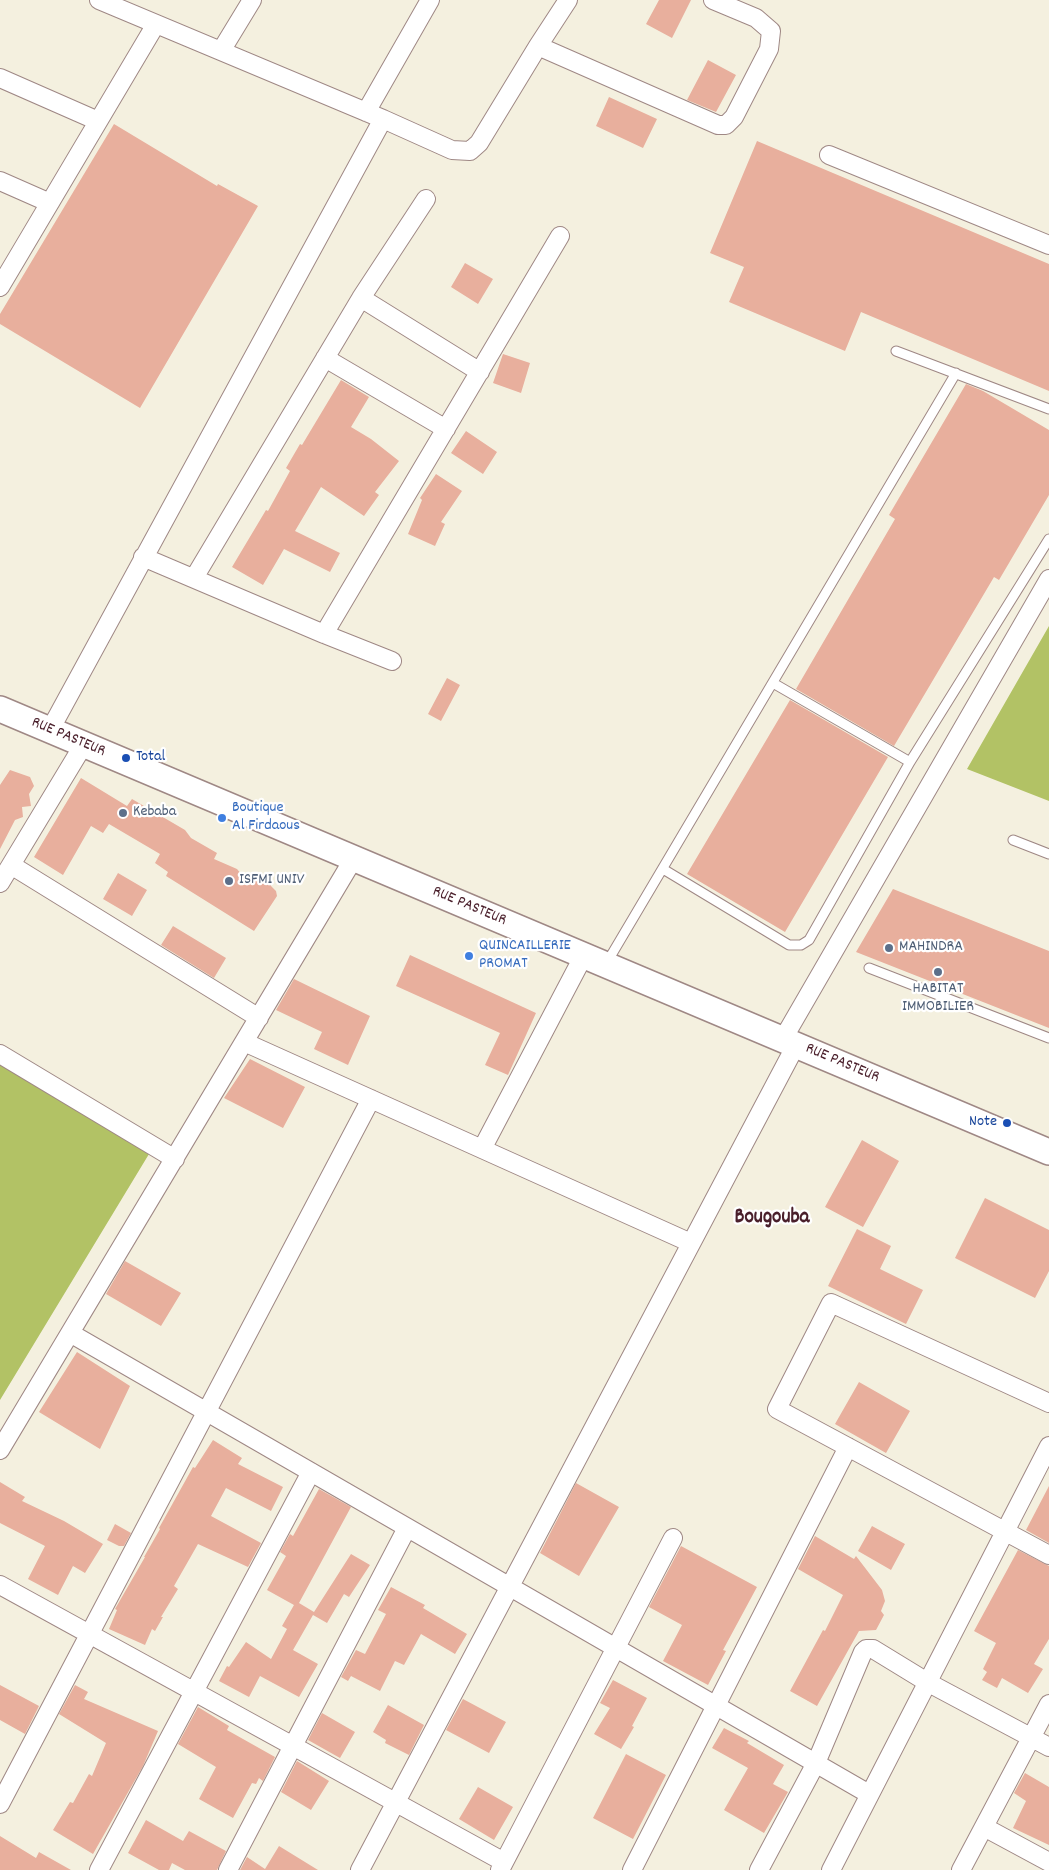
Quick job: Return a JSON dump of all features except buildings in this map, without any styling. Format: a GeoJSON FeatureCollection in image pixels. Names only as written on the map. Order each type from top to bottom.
{"type":"FeatureCollection","features":[{"type":"Feature","properties":{"kind":"main road","name":"RUE PASTEUR"},"geometry":{"type":"LineString","coordinates":[[0,709],[1049,1152]]}},
{"type":"Feature","properties":{"kind":"street"},"geometry":{"type":"LineString","coordinates":[[99,0],[383,119],[452,150],[470,151],[479,143],[568,0]]}},
{"type":"Feature","properties":{"kind":"street"},"geometry":{"type":"LineString","coordinates":[[222,51],[252,0]]}},
{"type":"Feature","properties":{"kind":"street"},"geometry":{"type":"LineString","coordinates":[[366,112],[430,0]]}},
{"type":"Feature","properties":{"kind":"street"},"geometry":{"type":"LineString","coordinates":[[538,46],[718,125],[726,125],[734,117],[769,49],[771,31],[756,18],[713,0]]}},
{"type":"Feature","properties":{"kind":"street"},"geometry":{"type":"LineString","coordinates":[[1,284],[156,24]]}},
{"type":"Feature","properties":{"kind":"street"},"geometry":{"type":"LineString","coordinates":[[0,78],[98,121]]}},
{"type":"Feature","properties":{"kind":"street"},"geometry":{"type":"LineString","coordinates":[[50,730],[143,556],[383,119]]}},
{"type":"Feature","properties":{"kind":"street"},"geometry":{"type":"LineString","coordinates":[[829,154],[1049,245]]}},
{"type":"Feature","properties":{"kind":"street"},"geometry":{"type":"LineString","coordinates":[[0,181],[50,203]]}},
{"type":"Feature","properties":{"kind":"street"},"geometry":{"type":"LineString","coordinates":[[194,578],[361,298],[426,199]]}},
{"type":"Feature","properties":{"kind":"street"},"geometry":{"type":"LineString","coordinates":[[324,634],[560,236]]}},
{"type":"Feature","properties":{"kind":"street"},"geometry":{"type":"LineString","coordinates":[[361,298],[480,372]]}},
{"type":"Feature","properties":{"kind":"street"},"geometry":{"type":"LineString","coordinates":[[325,358],[446,429]]}},
{"type":"Feature","properties":{"kind":"street"},"geometry":{"type":"LineString","coordinates":[[143,556],[324,634],[392,661]]}},
{"type":"Feature","properties":{"kind":"street"},"geometry":{"type":"LineString","coordinates":[[360,1870],[691,1243],[790,1042],[1049,579]]}},
{"type":"Feature","properties":{"kind":"street"},"geometry":{"type":"LineString","coordinates":[[0,883],[84,744]]}},
{"type":"Feature","properties":{"kind":"street"},"geometry":{"type":"LineString","coordinates":[[0,1450],[354,858]]}},
{"type":"Feature","properties":{"kind":"street"},"geometry":{"type":"LineString","coordinates":[[11,865],[259,1018]]}},
{"type":"Feature","properties":{"kind":"street"},"geometry":{"type":"LineString","coordinates":[[482,1149],[595,960]]}},
{"type":"Feature","properties":{"kind":"street"},"geometry":{"type":"LineString","coordinates":[[244,1042],[691,1243]]}},
{"type":"Feature","properties":{"kind":"street"},"geometry":{"type":"LineString","coordinates":[[0,1054],[175,1159]]}},
{"type":"Feature","properties":{"kind":"street"},"geometry":{"type":"LineString","coordinates":[[0,1804],[371,1099]]}},
{"type":"Feature","properties":{"kind":"street"},"geometry":{"type":"LineString","coordinates":[[1049,1403],[831,1303],[777,1409],[1049,1555]]}},
{"type":"Feature","properties":{"kind":"street"},"geometry":{"type":"LineString","coordinates":[[70,1333],[870,1794]]}},
{"type":"Feature","properties":{"kind":"street"},"geometry":{"type":"LineString","coordinates":[[831,1870],[1049,1446]]}},
{"type":"Feature","properties":{"kind":"street"},"geometry":{"type":"LineString","coordinates":[[632,1870],[848,1447]]}},
{"type":"Feature","properties":{"kind":"street"},"geometry":{"type":"LineString","coordinates":[[99,1870],[311,1472]]}},
{"type":"Feature","properties":{"kind":"street"},"geometry":{"type":"LineString","coordinates":[[228,1870],[408,1528]]}},
{"type":"Feature","properties":{"kind":"street"},"geometry":{"type":"LineString","coordinates":[[0,1586],[396,1803],[502,1866],[673,1538]]}},
{"type":"Feature","properties":{"kind":"street"},"geometry":{"type":"LineString","coordinates":[[759,1870],[816,1763],[863,1652],[866,1649],[874,1649],[928,1682],[1049,1747]]}},
{"type":"Feature","properties":{"kind":"street"},"geometry":{"type":"LineString","coordinates":[[961,1870],[1049,1704]]}},
{"type":"Feature","properties":{"kind":"street"},"geometry":{"type":"LineString","coordinates":[[984,1827],[1049,1862]]}},
{"type":"Feature","properties":{"kind":"lane"},"geometry":{"type":"LineString","coordinates":[[896,351],[1049,409]]}},
{"type":"Feature","properties":{"kind":"lane"},"geometry":{"type":"LineString","coordinates":[[595,960],[662,869],[956,373]]}},
{"type":"Feature","properties":{"kind":"lane"},"geometry":{"type":"LineString","coordinates":[[662,869],[789,945],[801,945],[808,940],[910,762],[1049,540]]}},
{"type":"Feature","properties":{"kind":"lane"},"geometry":{"type":"LineString","coordinates":[[772,683],[910,762]]}},
{"type":"Feature","properties":{"kind":"lane"},"geometry":{"type":"LineString","coordinates":[[1013,840],[1049,854]]}},
{"type":"Feature","properties":{"kind":"lane"},"geometry":{"type":"LineString","coordinates":[[869,968],[1049,1038]]}},
{"type":"Feature","properties":{"kind":"green space"},"geometry":{"type":"Polygon","coordinates":[[[1049,626],[1049,801],[967,769],[1049,626]]]}},
{"type":"Feature","properties":{"kind":"green space"},"geometry":{"type":"Polygon","coordinates":[[[0,1064],[149,1154],[0,1400],[0,1064]]]}},
{"type":"Feature","properties":{"kind":"place","name":"Total"},"geometry":{"type":"Point","coordinates":[126,758]}},
{"type":"Feature","properties":{"kind":"place","name":"Kebaba"},"geometry":{"type":"Point","coordinates":[123,813]}},
{"type":"Feature","properties":{"kind":"place","name":"Boutique Al Firdaous"},"geometry":{"type":"Point","coordinates":[222,818]}},
{"type":"Feature","properties":{"kind":"place","name":"ISFMI UNIV"},"geometry":{"type":"Point","coordinates":[229,881]}},
{"type":"Feature","properties":{"kind":"place","name":"MAHINDRA"},"geometry":{"type":"Point","coordinates":[889,948]}},
{"type":"Feature","properties":{"kind":"place","name":"QUINCAILLERIE PROMAT"},"geometry":{"type":"Point","coordinates":[469,956]}},
{"type":"Feature","properties":{"kind":"place","name":"HABITAT IMMOBILIER"},"geometry":{"type":"Point","coordinates":[938,972]}},
{"type":"Feature","properties":{"kind":"place","name":"Note"},"geometry":{"type":"Point","coordinates":[1007,1123]}},
{"type":"Feature","properties":{"kind":"district","name":"Bougouba"},"geometry":{"type":"Point","coordinates":[772,1219]}}]}
